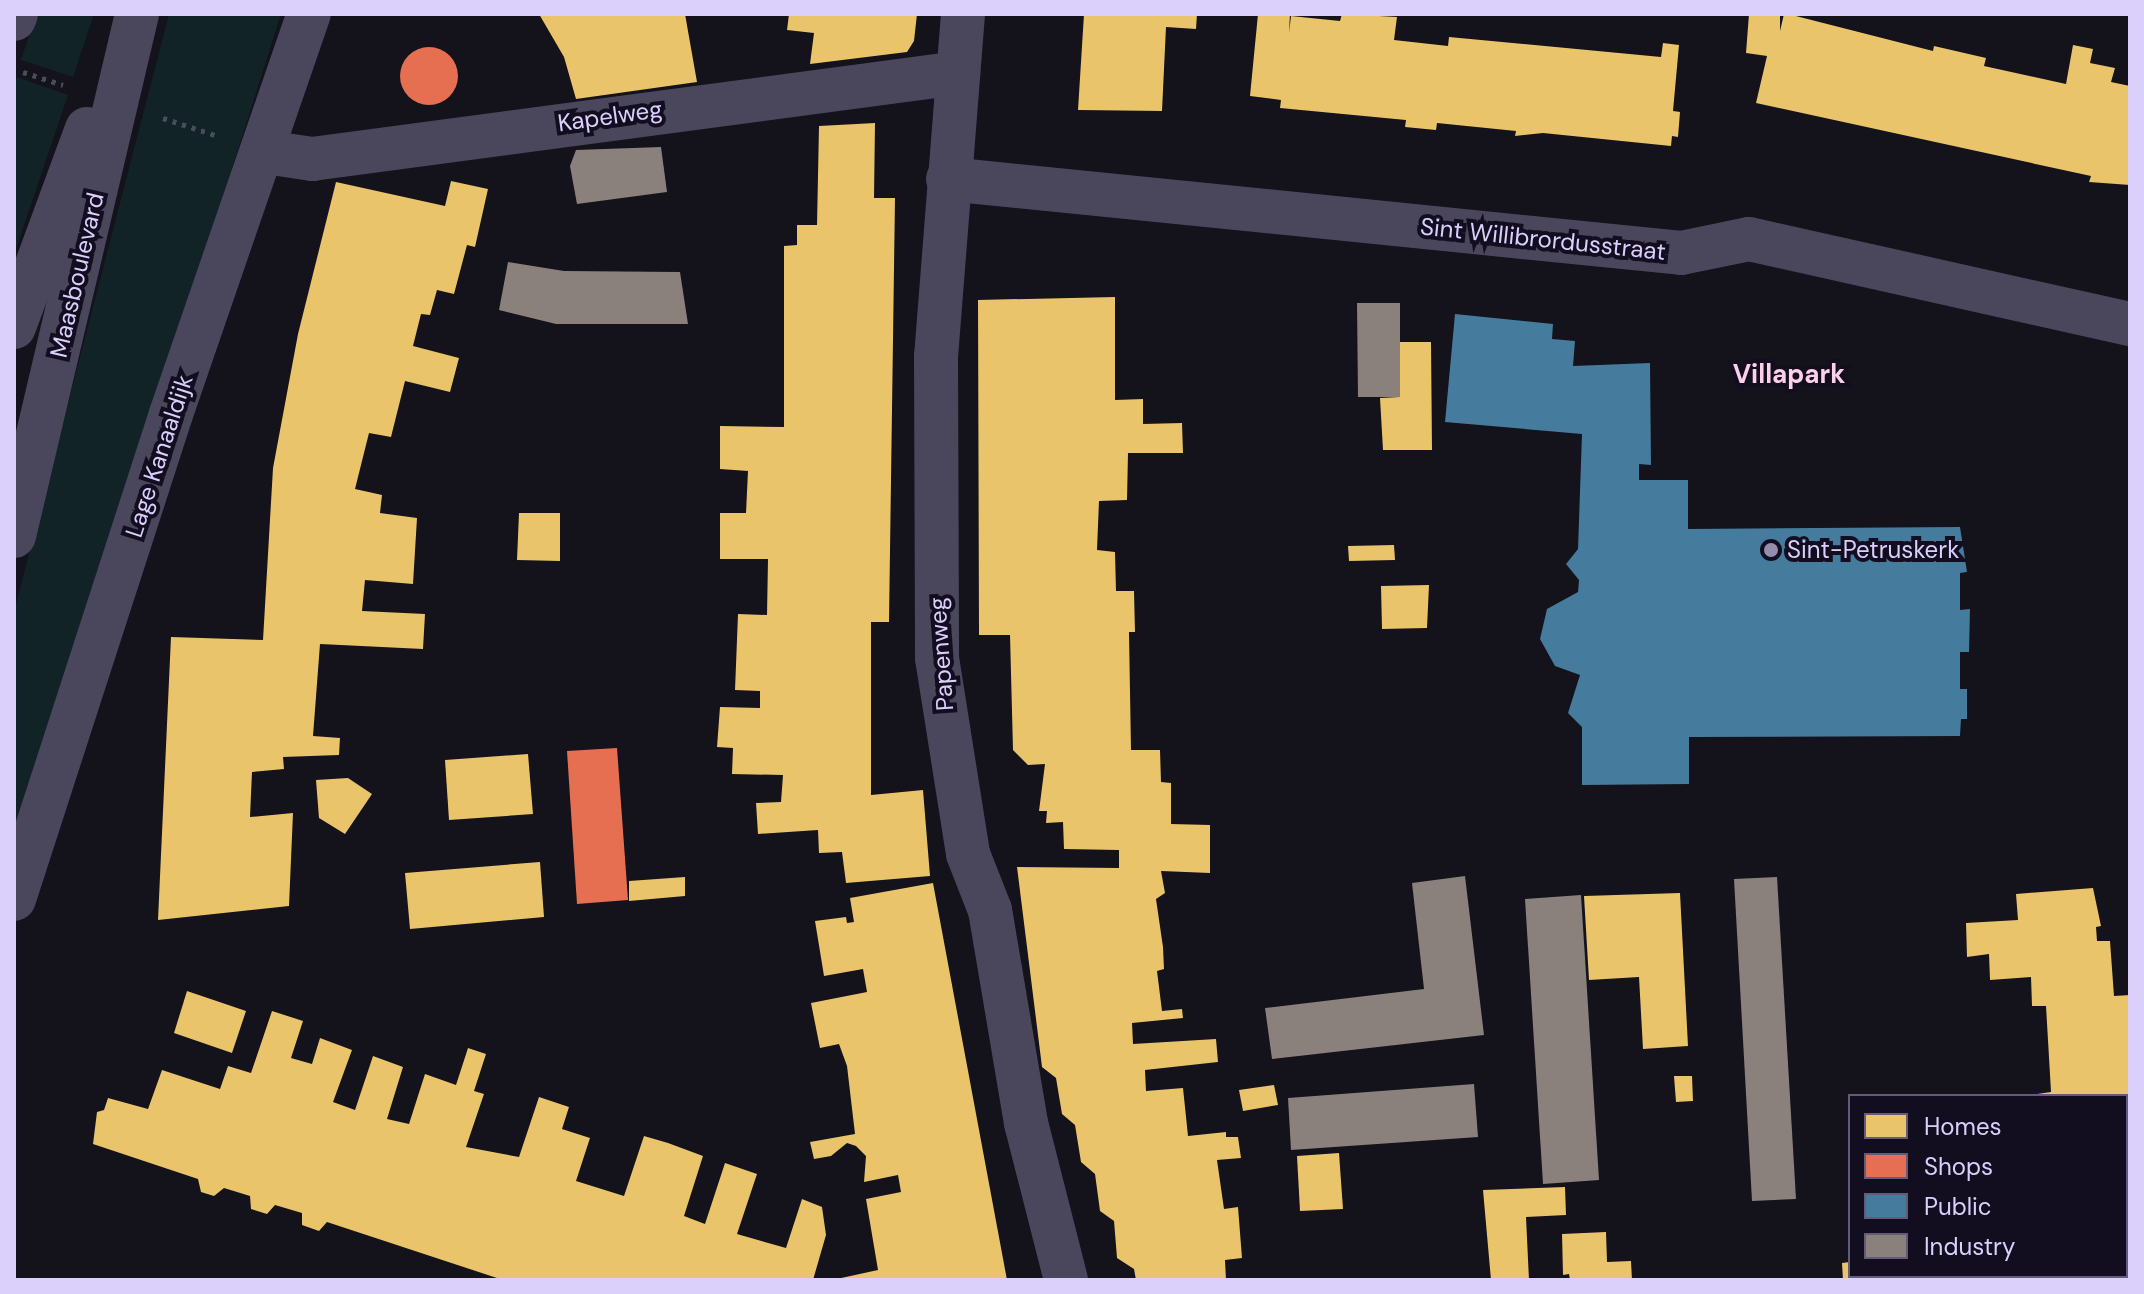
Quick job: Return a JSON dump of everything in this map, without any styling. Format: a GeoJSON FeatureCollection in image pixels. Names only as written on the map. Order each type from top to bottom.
{"type":"FeatureCollection","features":[{"type":"Feature","properties":{"kind":"street","name":"Maasboulevard"},"geometry":{"type":"LineString","coordinates":[[14,327],[130,14]]}},
{"type":"Feature","properties":{"kind":"street","name":"Maasboulevard"},"geometry":{"type":"LineString","coordinates":[[14,536],[137,14]]}},
{"type":"Feature","properties":{"kind":"street","name":"Lage Kanaaldijk"},"geometry":{"type":"LineString","coordinates":[[14,899],[171,414],[265,152],[309,14]]}},
{"type":"Feature","properties":{"kind":"street","name":"Papenweg"},"geometry":{"type":"LineString","coordinates":[[963,14],[936,355],[940,684],[968,854],[990,910],[1026,1123],[1066,1280]]}},
{"type":"Feature","properties":{"kind":"street","name":"Kapelweg"},"geometry":{"type":"LineString","coordinates":[[265,152],[312,159],[958,73]]}},
{"type":"Feature","properties":{"kind":"street","name":"Sint Willibrordusstraat"},"geometry":{"type":"LineString","coordinates":[[948,179],[1681,253],[1749,239],[2130,324]]}},
{"type":"Feature","properties":{"kind":"shaded area"},"geometry":{"type":"Polygon","coordinates":[[[36,14],[94,14],[73,77],[21,60],[36,14]]]}},
{"type":"Feature","properties":{"kind":"shaded area"},"geometry":{"type":"Polygon","coordinates":[[[169,14],[281,14],[95,602],[14,830],[16,604],[169,14]]]}},
{"type":"Feature","properties":{"kind":"shaded area"},"geometry":{"type":"Polygon","coordinates":[[[17,77],[68,95],[14,255],[14,85],[17,77]]]}},
{"type":"Feature","properties":{"kind":"building: Homes"},"geometry":{"type":"Polygon","coordinates":[[[539,14],[685,14],[697,82],[576,99],[564,57],[539,14]]]}},
{"type":"Feature","properties":{"kind":"building: Homes"},"geometry":{"type":"Polygon","coordinates":[[[789,14],[917,14],[914,41],[907,52],[810,64],[814,33],[787,30],[789,14]]]}},
{"type":"Feature","properties":{"kind":"building: Homes"},"geometry":{"type":"Polygon","coordinates":[[[1084,14],[1197,14],[1196,29],[1166,27],[1162,111],[1078,110],[1084,14]]]}},
{"type":"Feature","properties":{"kind":"building: Homes"},"geometry":{"type":"Polygon","coordinates":[[[1258,14],[1290,14],[1289,33],[1291,16],[1340,21],[1342,14],[1397,17],[1394,40],[1448,46],[1449,37],[1661,57],[1663,43],[1679,45],[1673,111],[1680,112],[1678,137],[1672,136],[1671,146],[1543,133],[1515,136],[1516,131],[1437,123],[1436,130],[1405,127],[1406,120],[1280,108],[1281,100],[1250,96],[1258,14]]]}},
{"type":"Feature","properties":{"kind":"building: Homes"},"geometry":{"type":"Polygon","coordinates":[[[1749,14],[1780,14],[1780,31],[1784,14],[1788,14],[1933,51],[1934,46],[1986,58],[1984,66],[2066,84],[2073,45],[2093,49],[2090,63],[2115,68],[2111,82],[2130,86],[2130,185],[2089,182],[2091,176],[1756,103],[1767,56],[1746,53],[1749,14]]]}},
{"type":"Feature","properties":{"kind":"building: Homes"},"geometry":{"type":"Polygon","coordinates":[[[875,123],[874,198],[895,198],[889,622],[871,622],[871,795],[923,790],[930,876],[846,883],[842,852],[819,853],[818,830],[758,834],[756,803],[781,802],[783,775],[732,774],[733,748],[717,747],[720,707],[760,708],[760,691],[735,690],[738,614],[767,615],[768,559],[720,559],[720,513],[746,513],[748,471],[720,469],[720,426],[784,427],[784,246],[797,245],[797,225],[817,225],[819,126],[875,123]]]}},
{"type":"Feature","properties":{"kind":"building: Homes"},"geometry":{"type":"Polygon","coordinates":[[[451,181],[488,189],[475,247],[467,245],[454,294],[437,290],[430,315],[421,314],[413,346],[459,358],[450,392],[405,381],[391,437],[369,433],[355,489],[382,495],[380,513],[417,518],[413,584],[365,580],[362,611],[425,614],[423,649],[320,644],[313,736],[340,738],[339,755],[283,757],[284,769],[252,772],[250,817],[293,813],[289,906],[158,920],[171,637],[263,640],[273,468],[298,334],[336,182],[445,206],[451,181]]]}},
{"type":"Feature","properties":{"kind":"building: Homes"},"geometry":{"type":"Polygon","coordinates":[[[1115,297],[1115,400],[1143,399],[1143,424],[1182,423],[1183,453],[1128,453],[1127,500],[1099,501],[1097,550],[1115,552],[1116,591],[1134,591],[1135,632],[1129,632],[1131,750],[1160,750],[1161,782],[1171,783],[1171,824],[1210,825],[1210,873],[1161,871],[1165,893],[1156,899],[1163,947],[1164,969],[1157,971],[1162,1011],[1182,1009],[1183,1018],[1132,1023],[1133,1044],[1216,1039],[1218,1062],[1145,1070],[1146,1091],[1183,1088],[1188,1136],[1226,1132],[1226,1137],[1238,1137],[1241,1158],[1217,1160],[1224,1209],[1238,1207],[1242,1258],[1225,1260],[1226,1280],[1136,1280],[1134,1269],[1117,1258],[1114,1221],[1100,1211],[1095,1174],[1081,1162],[1075,1125],[1062,1114],[1056,1078],[1042,1067],[1017,867],[1119,868],[1119,850],[1064,849],[1063,822],[1046,823],[1047,811],[1039,811],[1045,764],[1028,765],[1013,750],[1010,635],[979,635],[978,300],[1115,297]]]}},
{"type":"Feature","properties":{"kind":"building: Homes"},"geometry":{"type":"Polygon","coordinates":[[[1400,342],[1431,342],[1432,450],[1383,450],[1380,398],[1400,397],[1400,342]]]}},
{"type":"Feature","properties":{"kind":"building: Homes"},"geometry":{"type":"Polygon","coordinates":[[[519,513],[560,513],[560,561],[517,560],[519,513]]]}},
{"type":"Feature","properties":{"kind":"building: Homes"},"geometry":{"type":"Polygon","coordinates":[[[1394,545],[1395,560],[1349,561],[1348,546],[1394,545]]]}},
{"type":"Feature","properties":{"kind":"building: Homes"},"geometry":{"type":"Polygon","coordinates":[[[1429,585],[1427,628],[1382,629],[1381,586],[1429,585]]]}},
{"type":"Feature","properties":{"kind":"building: Homes"},"geometry":{"type":"Polygon","coordinates":[[[528,754],[533,814],[449,820],[445,760],[528,754]]]}},
{"type":"Feature","properties":{"kind":"building: Homes"},"geometry":{"type":"Polygon","coordinates":[[[348,778],[372,794],[345,834],[319,818],[316,780],[348,778]]]}},
{"type":"Feature","properties":{"kind":"building: Homes"},"geometry":{"type":"Polygon","coordinates":[[[540,862],[544,917],[410,929],[405,873],[540,862]]]}},
{"type":"Feature","properties":{"kind":"building: Homes"},"geometry":{"type":"Polygon","coordinates":[[[685,877],[685,896],[629,901],[629,881],[685,877]]]}},
{"type":"Feature","properties":{"kind":"building: Homes"},"geometry":{"type":"Polygon","coordinates":[[[933,883],[1007,1280],[832,1280],[878,1270],[866,1199],[901,1192],[898,1175],[864,1182],[866,1156],[856,1146],[847,1143],[831,1156],[814,1159],[810,1142],[855,1134],[847,1066],[839,1044],[820,1048],[811,1003],[867,992],[863,969],[824,976],[815,921],[846,917],[847,923],[854,922],[850,898],[933,883]]]}},
{"type":"Feature","properties":{"kind":"building: Homes"},"geometry":{"type":"Polygon","coordinates":[[[2093,888],[2101,926],[2096,927],[2097,941],[2110,941],[2114,996],[2130,995],[2130,1118],[2128,1094],[2037,1094],[2051,1092],[2046,1006],[2032,1006],[2031,977],[1990,980],[1989,954],[1967,957],[1966,923],[2018,920],[2016,894],[2093,888]]]}},
{"type":"Feature","properties":{"kind":"building: Homes"},"geometry":{"type":"Polygon","coordinates":[[[1680,893],[1688,1046],[1643,1049],[1639,977],[1589,980],[1584,896],[1680,893]]]}},
{"type":"Feature","properties":{"kind":"building: Homes"},"geometry":{"type":"Polygon","coordinates":[[[187,991],[246,1011],[232,1053],[174,1033],[187,991]]]}},
{"type":"Feature","properties":{"kind":"building: Homes"},"geometry":{"type":"Polygon","coordinates":[[[272,1011],[303,1021],[291,1058],[312,1064],[320,1038],[352,1050],[333,1102],[355,1110],[373,1056],[403,1067],[387,1119],[409,1124],[425,1074],[456,1085],[468,1048],[486,1054],[474,1091],[484,1094],[466,1147],[519,1157],[539,1097],[569,1107],[562,1129],[590,1138],[576,1181],[624,1196],[644,1136],[668,1143],[703,1156],[684,1216],[705,1224],[725,1163],[757,1174],[737,1234],[786,1248],[802,1199],[822,1207],[826,1235],[813,1280],[503,1280],[327,1222],[319,1231],[302,1225],[302,1213],[275,1205],[267,1214],[251,1209],[250,1196],[224,1188],[214,1196],[201,1192],[198,1179],[93,1144],[97,1112],[104,1110],[108,1098],[148,1109],[162,1070],[220,1089],[228,1066],[251,1073],[272,1011]]]}},
{"type":"Feature","properties":{"kind":"building: Homes"},"geometry":{"type":"Polygon","coordinates":[[[1674,1076],[1692,1076],[1693,1101],[1676,1102],[1674,1076]]]}},
{"type":"Feature","properties":{"kind":"building: Homes"},"geometry":{"type":"Polygon","coordinates":[[[1274,1085],[1278,1105],[1243,1111],[1239,1090],[1274,1085]]]}},
{"type":"Feature","properties":{"kind":"building: Homes"},"geometry":{"type":"Polygon","coordinates":[[[1339,1153],[1343,1209],[1300,1211],[1297,1156],[1339,1153]]]}},
{"type":"Feature","properties":{"kind":"building: Homes"},"geometry":{"type":"Polygon","coordinates":[[[2130,1175],[2130,1280],[2091,1280],[2128,1278],[2130,1175]]]}},
{"type":"Feature","properties":{"kind":"building: Homes"},"geometry":{"type":"Polygon","coordinates":[[[1565,1187],[1566,1215],[1526,1217],[1529,1280],[1491,1280],[1483,1190],[1565,1187]]]}},
{"type":"Feature","properties":{"kind":"building: Homes"},"geometry":{"type":"Polygon","coordinates":[[[1606,1232],[1607,1262],[1631,1261],[1632,1280],[1570,1280],[1569,1274],[1563,1275],[1562,1234],[1606,1232]]]}},
{"type":"Feature","properties":{"kind":"building: Homes"},"geometry":{"type":"Polygon","coordinates":[[[1848,1262],[1848,1278],[1869,1280],[1843,1280],[1842,1263],[1848,1262]]]}},
{"type":"Feature","properties":{"kind":"building: Homes"},"geometry":{"type":"Polygon","coordinates":[[[1899,1278],[1925,1278],[1925,1280],[1899,1278]]]}},
{"type":"Feature","properties":{"kind":"building: Homes"},"geometry":{"type":"Polygon","coordinates":[[[1961,1278],[2013,1278],[2013,1280],[1961,1278]]]}},
{"type":"Feature","properties":{"kind":"building: Shops"},"geometry":{"type":"Polygon","coordinates":[[[429,47],[449,56],[458,76],[449,96],[429,105],[409,96],[400,76],[409,56],[429,47]]]}},
{"type":"Feature","properties":{"kind":"building: Shops"},"geometry":{"type":"Polygon","coordinates":[[[617,748],[628,900],[577,904],[567,751],[617,748]]]}},
{"type":"Feature","properties":{"kind":"building: Shops"},"geometry":{"type":"Polygon","coordinates":[[[2033,1278],[2091,1278],[2091,1280],[2033,1278]]]}},
{"type":"Feature","properties":{"kind":"building: Public","name":"Sint-Petruskerk"},"geometry":{"type":"Polygon","coordinates":[[[1455,314],[1553,324],[1552,339],[1575,341],[1573,366],[1650,363],[1651,465],[1639,464],[1639,480],[1688,480],[1688,529],[1960,527],[1967,572],[1960,573],[1960,610],[1970,609],[1969,652],[1960,652],[1960,689],[1967,689],[1967,719],[1961,719],[1960,736],[1689,737],[1689,784],[1582,785],[1582,727],[1568,713],[1580,675],[1555,666],[1540,639],[1547,609],[1578,592],[1579,580],[1566,564],[1578,549],[1582,434],[1445,422],[1455,314]]]}},
{"type":"Feature","properties":{"kind":"building: Industry"},"geometry":{"type":"Polygon","coordinates":[[[661,147],[667,192],[577,204],[570,166],[576,150],[661,147]]]}},
{"type":"Feature","properties":{"kind":"building: Industry"},"geometry":{"type":"Polygon","coordinates":[[[508,262],[564,271],[680,272],[688,324],[556,324],[499,310],[508,262]]]}},
{"type":"Feature","properties":{"kind":"building: Industry"},"geometry":{"type":"Polygon","coordinates":[[[1357,303],[1400,303],[1400,397],[1358,397],[1357,303]]]}},
{"type":"Feature","properties":{"kind":"building: Industry"},"geometry":{"type":"Polygon","coordinates":[[[1465,876],[1484,1035],[1272,1059],[1265,1008],[1424,989],[1412,883],[1465,876]]]}},
{"type":"Feature","properties":{"kind":"building: Industry"},"geometry":{"type":"Polygon","coordinates":[[[1777,877],[1796,1199],[1752,1201],[1734,879],[1777,877]]]}},
{"type":"Feature","properties":{"kind":"building: Industry"},"geometry":{"type":"Polygon","coordinates":[[[1581,895],[1599,1180],[1543,1184],[1525,899],[1581,895]]]}},
{"type":"Feature","properties":{"kind":"building: Industry"},"geometry":{"type":"Polygon","coordinates":[[[1474,1084],[1478,1137],[1291,1150],[1288,1098],[1474,1084]]]}},
{"type":"Feature","properties":{"kind":"place","name":"Sint-Petruskerk"},"geometry":{"type":"Point","coordinates":[1771,550]}},
{"type":"Feature","properties":{"kind":"district","name":"Villapark"},"geometry":{"type":"Point","coordinates":[1789,375]}}]}
